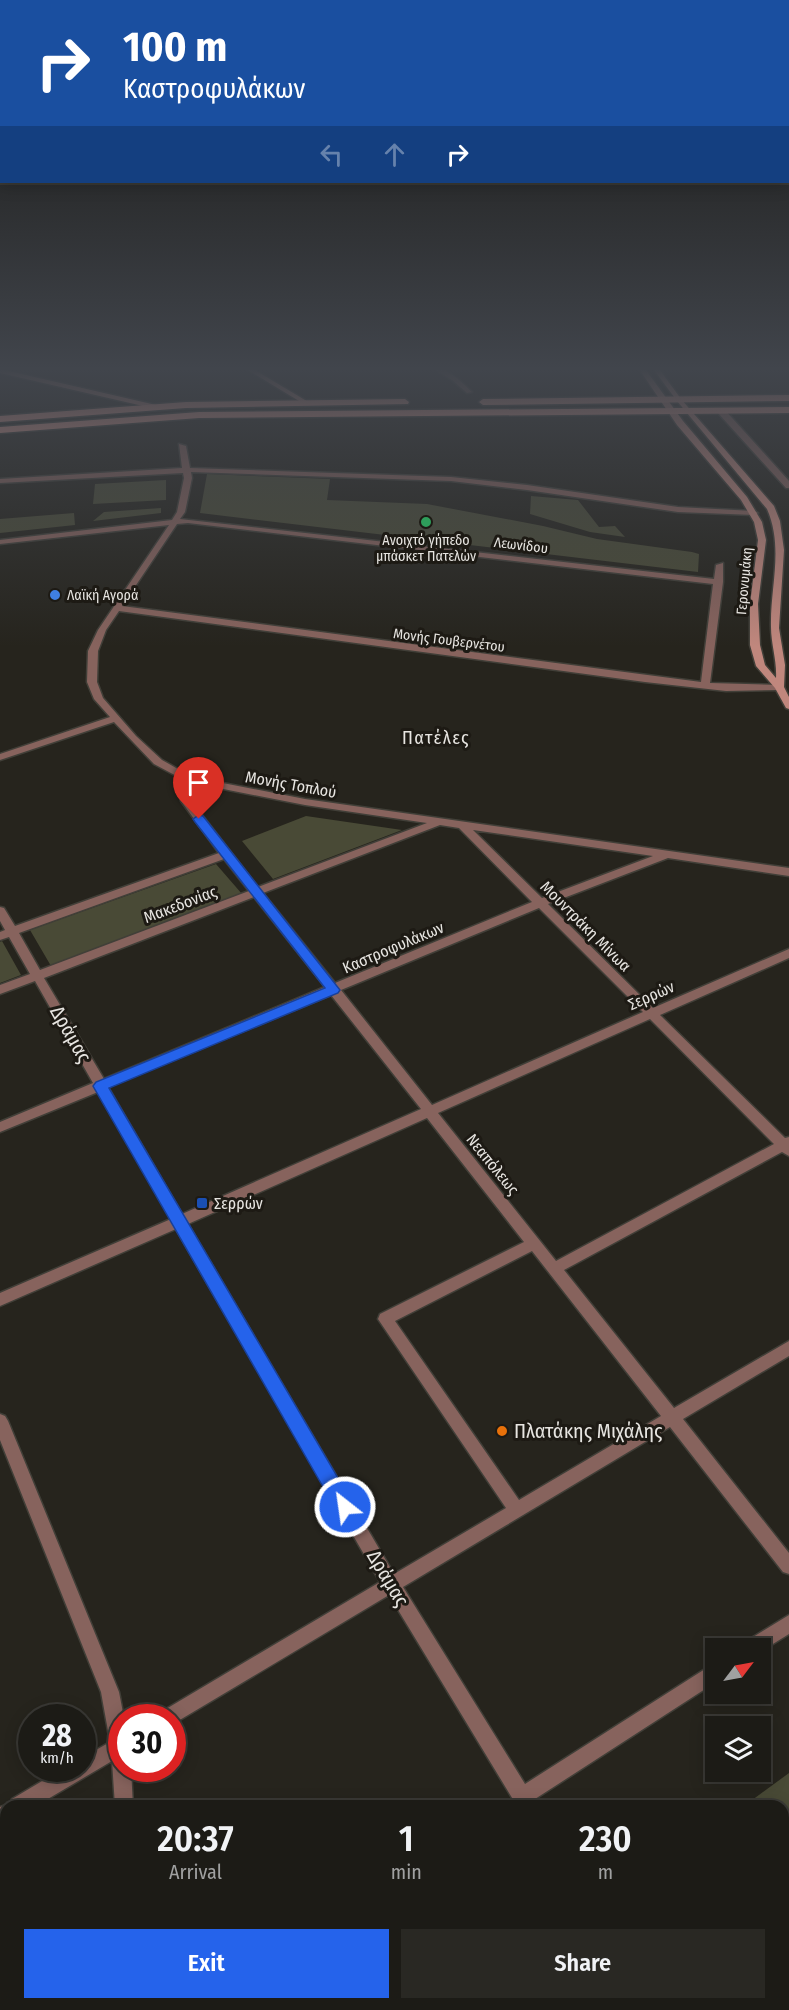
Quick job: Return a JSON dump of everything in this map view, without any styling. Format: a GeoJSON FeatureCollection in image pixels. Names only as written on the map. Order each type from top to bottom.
{"type":"FeatureCollection","features":[{"type":"Feature","properties":{"kind":"street","name":"Μονής Τοπλού"},"geometry":{"type":"LineString","coordinates":[[185,460],[188,470],[185,498],[177,521],[116,608],[97,642],[91,668],[94,690],[115,718],[158,762],[189,779],[305,802],[789,872]]}},
{"type":"Feature","properties":{"kind":"street","name":"Γερονυμάκη"},"geometry":{"type":"LineString","coordinates":[[711,460],[754,513],[762,533],[754,604],[755,645],[761,666],[779,687],[789,706]]}},
{"type":"Feature","properties":{"kind":"street","name":"Γερονυμάκη"},"geometry":{"type":"LineString","coordinates":[[730,460],[777,518],[779,545],[775,626],[782,669],[779,687]]}},
{"type":"Feature","properties":{"kind":"street"},"geometry":{"type":"LineString","coordinates":[[765,460],[789,486]]}},
{"type":"Feature","properties":{"kind":"street"},"geometry":{"type":"LineString","coordinates":[[0,482],[188,470],[465,480],[702,513],[754,513]]}},
{"type":"Feature","properties":{"kind":"street","name":"Λεωνίδου"},"geometry":{"type":"LineString","coordinates":[[0,542],[177,521],[719,582]]}},
{"type":"Feature","properties":{"kind":"street"},"geometry":{"type":"LineString","coordinates":[[705,686],[720,565]]}},
{"type":"Feature","properties":{"kind":"street","name":"Μονής Γουβερνέτου"},"geometry":{"type":"LineString","coordinates":[[116,608],[705,686],[779,687]]}},
{"type":"Feature","properties":{"kind":"street"},"geometry":{"type":"LineString","coordinates":[[0,757],[115,718]]}},
{"type":"Feature","properties":{"kind":"street","name":"Νεαπόλεως"},"geometry":{"type":"LineString","coordinates":[[189,779],[184,794],[186,801],[226,854],[789,1566]]}},
{"type":"Feature","properties":{"kind":"street","name":"Μακεδονίας"},"geometry":{"type":"LineString","coordinates":[[0,990],[439,822]]}},
{"type":"Feature","properties":{"kind":"street","name":"Μουντράκη Μίνωα"},"geometry":{"type":"LineString","coordinates":[[463,826],[787,1146]]}},
{"type":"Feature","properties":{"kind":"street","name":"Μακεδονίας"},"geometry":{"type":"LineString","coordinates":[[6,934],[226,854]]}},
{"type":"Feature","properties":{"kind":"street","name":"Καστροφυλάκων"},"geometry":{"type":"LineString","coordinates":[[0,1127],[540,903],[667,854]]}},
{"type":"Feature","properties":{"kind":"street","name":"Δράμας"},"geometry":{"type":"LineString","coordinates":[[0,911],[6,934],[37,975],[390,1584],[524,1800]]}},
{"type":"Feature","properties":{"kind":"street","name":"Σερρών"},"geometry":{"type":"LineString","coordinates":[[0,1300],[789,953]]}},
{"type":"Feature","properties":{"kind":"street"},"geometry":{"type":"LineString","coordinates":[[555,1268],[787,1146]]}},
{"type":"Feature","properties":{"kind":"street"},"geometry":{"type":"LineString","coordinates":[[516,1509],[385,1319],[535,1243]]}},
{"type":"Feature","properties":{"kind":"street"},"geometry":{"type":"LineString","coordinates":[[186,1707],[789,1348]]}},
{"type":"Feature","properties":{"kind":"street"},"geometry":{"type":"LineString","coordinates":[[0,1421],[105,1678],[111,1704]]}},
{"type":"Feature","properties":{"kind":"street"},"geometry":{"type":"LineString","coordinates":[[767,1638],[789,1624]]}},
{"type":"Feature","properties":{"kind":"street"},"geometry":{"type":"LineString","coordinates":[[526,1800],[705,1678]]}},
{"type":"Feature","properties":{"kind":"street"},"geometry":{"type":"LineString","coordinates":[[29,1800],[59,1782]]}},
{"type":"Feature","properties":{"kind":"street"},"geometry":{"type":"LineString","coordinates":[[123,1782],[124,1800]]}},
{"type":"Feature","properties":{"kind":"green space"},"geometry":{"type":"Polygon","coordinates":[[[207,474],[330,479],[327,500],[427,504],[543,526],[597,539],[692,552],[699,554],[698,572],[200,513],[207,474]]]}},
{"type":"Feature","properties":{"kind":"green space"},"geometry":{"type":"Polygon","coordinates":[[[166,480],[166,500],[93,504],[95,484],[166,480]]]}},
{"type":"Feature","properties":{"kind":"green space"},"geometry":{"type":"Polygon","coordinates":[[[531,496],[578,500],[599,527],[615,526],[625,537],[590,532],[530,514],[531,496]]]}},
{"type":"Feature","properties":{"kind":"green space"},"geometry":{"type":"Polygon","coordinates":[[[161,508],[161,513],[93,521],[104,512],[161,508]]]}},
{"type":"Feature","properties":{"kind":"green space"},"geometry":{"type":"Polygon","coordinates":[[[74,513],[75,525],[0,533],[0,519],[74,513]]]}},
{"type":"Feature","properties":{"kind":"green space"},"geometry":{"type":"Polygon","coordinates":[[[306,816],[402,830],[273,879],[242,841],[306,816]]]}},
{"type":"Feature","properties":{"kind":"green space"},"geometry":{"type":"Polygon","coordinates":[[[216,864],[242,894],[51,966],[30,930],[216,864]]]}},
{"type":"Feature","properties":{"kind":"green space"},"geometry":{"type":"Polygon","coordinates":[[[2,941],[21,975],[0,983],[0,942],[2,941]]]}},
{"type":"Feature","properties":{"kind":"green space"},"geometry":{"type":"Polygon","coordinates":[[[789,1773],[789,1800],[752,1800],[789,1773]]]}},
{"type":"Feature","properties":{"kind":"place","name":"Ανοιχτό γήπεδο μπάσκετ Πατελών"},"geometry":{"type":"Point","coordinates":[426,522]}},
{"type":"Feature","properties":{"kind":"place","name":"Λαϊκή Αγορά"},"geometry":{"type":"Point","coordinates":[55,595]}},
{"type":"Feature","properties":{"kind":"place","name":"Σερρών"},"geometry":{"type":"Point","coordinates":[202,1203]}},
{"type":"Feature","properties":{"kind":"place","name":"Πλατάκης Μιχάλης"},"geometry":{"type":"Point","coordinates":[502,1431]}},
{"type":"Feature","properties":{"kind":"district","name":"Πατέλες"},"geometry":{"type":"Point","coordinates":[436,738]}},
{"type":"Feature","properties":{"kind":"route"},"geometry":{"type":"LineString","coordinates":[[199,819],[334,990],[101,1086],[345,1507]]}}]}
